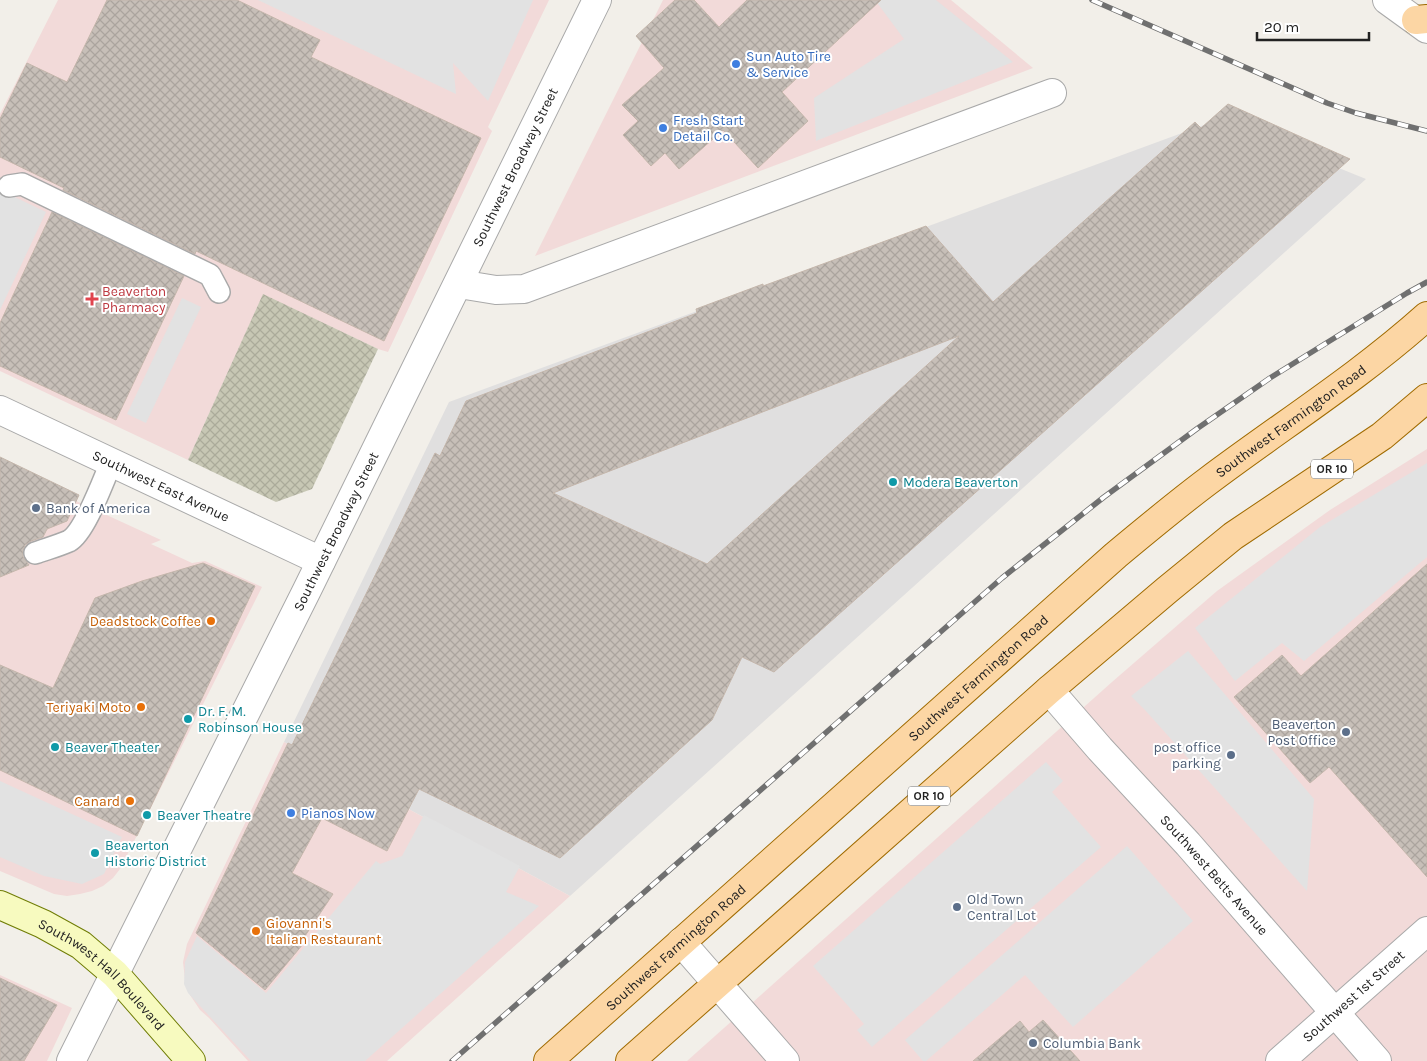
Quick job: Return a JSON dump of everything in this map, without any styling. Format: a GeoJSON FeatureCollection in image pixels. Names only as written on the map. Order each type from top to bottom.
{"type":"FeatureCollection","features":[{"type":"Feature","properties":{"kind":"main road","name":"Southwest Farmington Road"},"geometry":{"type":"LineString","coordinates":[[548,1061],[1116,555],[1208,481],[1328,396],[1392,347],[1427,316]]}},
{"type":"Feature","properties":{"kind":"main road","name":"OR 10"},"geometry":{"type":"LineString","coordinates":[[630,1061],[1049,690],[1233,536],[1382,436],[1427,398]]}},
{"type":"Feature","properties":{"kind":"main road","name":"Southwest Hall Boulevard"},"geometry":{"type":"LineString","coordinates":[[0,905],[43,924],[81,944],[115,974],[191,1061]]}},
{"type":"Feature","properties":{"kind":"street","name":"Southwest Broadway Street"},"geometry":{"type":"LineString","coordinates":[[71,1061],[321,561],[597,0]]}},
{"type":"Feature","properties":{"kind":"street"},"geometry":{"type":"LineString","coordinates":[[1387,0],[1423,23]]}},
{"type":"Feature","properties":{"kind":"street"},"geometry":{"type":"LineString","coordinates":[[458,284],[496,290],[524,289],[1052,93]]}},
{"type":"Feature","properties":{"kind":"street","name":"Southwest East Avenue"},"geometry":{"type":"LineString","coordinates":[[0,410],[321,561]]}},
{"type":"Feature","properties":{"kind":"street","name":"Southwest Betts Avenue"},"geometry":{"type":"LineString","coordinates":[[1049,690],[1100,749],[1195,852],[1377,1061]]}},
{"type":"Feature","properties":{"kind":"street","name":"Southwest 1st Street"},"geometry":{"type":"LineString","coordinates":[[1280,1061],[1427,931]]}},
{"type":"Feature","properties":{"kind":"street"},"geometry":{"type":"LineString","coordinates":[[681,942],[785,1061]]}},
{"type":"Feature","properties":{"kind":"lane"},"geometry":{"type":"LineString","coordinates":[[9,186],[22,184],[210,275],[219,292]]}},
{"type":"Feature","properties":{"kind":"lane"},"geometry":{"type":"LineString","coordinates":[[36,553],[70,540],[76,535],[87,517],[111,463]]}},
{"type":"Feature","properties":{"kind":"shaded area"},"geometry":{"type":"Polygon","coordinates":[[[58,0],[549,0],[488,127],[492,131],[388,352],[263,295],[188,460],[0,371],[0,114],[58,0]]]}},
{"type":"Feature","properties":{"kind":"shaded area"},"geometry":{"type":"Polygon","coordinates":[[[258,0],[533,0],[488,101],[453,63],[456,94],[258,0]]]}},
{"type":"Feature","properties":{"kind":"shaded area"},"geometry":{"type":"Polygon","coordinates":[[[663,0],[951,0],[1033,68],[535,256],[663,0]]]}},
{"type":"Feature","properties":{"kind":"shaded area"},"geometry":{"type":"Polygon","coordinates":[[[875,0],[936,0],[1013,62],[816,141],[814,98],[904,39],[875,0]]]}},
{"type":"Feature","properties":{"kind":"shaded area","name":"Modera Beaverton"},"geometry":{"type":"Polygon","coordinates":[[[1231,115],[1324,162],[1366,179],[570,896],[284,742],[449,402],[1231,115]]]}},
{"type":"Feature","properties":{"kind":"shaded area"},"geometry":{"type":"Polygon","coordinates":[[[0,190],[46,212],[0,310],[0,190]]]}},
{"type":"Feature","properties":{"kind":"shaded area"},"geometry":{"type":"Polygon","coordinates":[[[263,294],[378,349],[312,489],[276,502],[188,460],[263,294]]]}},
{"type":"Feature","properties":{"kind":"shaded area"},"geometry":{"type":"Polygon","coordinates":[[[182,298],[201,307],[146,423],[127,414],[182,298]]]}},
{"type":"Feature","properties":{"kind":"shaded area"},"geometry":{"type":"Polygon","coordinates":[[[1427,449],[1427,1061],[687,1061],[1112,682],[1217,591],[1330,510],[1427,449]]]}},
{"type":"Feature","properties":{"kind":"shaded area"},"geometry":{"type":"Polygon","coordinates":[[[1427,463],[1427,557],[1304,661],[1282,643],[1235,681],[1195,628],[1320,527],[1427,463]]]}},
{"type":"Feature","properties":{"kind":"shaded area"},"geometry":{"type":"Polygon","coordinates":[[[0,466],[161,540],[151,544],[192,563],[205,561],[262,587],[120,869],[103,886],[80,894],[67,896],[54,894],[0,871],[0,466]]]}},
{"type":"Feature","properties":{"kind":"shaded area","name":"post office parking"},"geometry":{"type":"Polygon","coordinates":[[[1188,651],[1314,799],[1307,891],[1131,696],[1188,651]]]}},
{"type":"Feature","properties":{"kind":"shaded area"},"geometry":{"type":"Polygon","coordinates":[[[284,742],[570,896],[387,1061],[248,1061],[200,1010],[190,995],[185,979],[183,962],[187,944],[284,742]]]}},
{"type":"Feature","properties":{"kind":"shaded area","name":"Old Town Central Lot"},"geometry":{"type":"Polygon","coordinates":[[[1046,762],[1063,781],[1052,792],[1101,847],[872,1047],[857,1030],[864,1024],[813,966],[1046,762]]]}},
{"type":"Feature","properties":{"kind":"shaded area"},"geometry":{"type":"Polygon","coordinates":[[[0,781],[122,837],[104,874],[82,884],[44,876],[0,857],[0,781]]]}},
{"type":"Feature","properties":{"kind":"shaded area"},"geometry":{"type":"Polygon","coordinates":[[[424,815],[520,866],[506,892],[539,906],[365,1061],[251,1061],[188,993],[184,984],[185,962],[197,936],[266,993],[376,861],[380,864],[402,856],[424,815]]]}},
{"type":"Feature","properties":{"kind":"shaded area"},"geometry":{"type":"Polygon","coordinates":[[[1127,846],[1193,921],[1073,1027],[1025,975],[926,1061],[923,1061],[905,1040],[1127,846]]]}},
{"type":"Feature","properties":{"kind":"shaded area"},"geometry":{"type":"Polygon","coordinates":[[[0,975],[72,1008],[47,1061],[0,1061],[0,975]]]}},
{"type":"Feature","properties":{"kind":"building"},"geometry":{"type":"Polygon","coordinates":[[[107,0],[237,0],[320,40],[311,57],[481,138],[384,341],[196,251],[195,254],[0,157],[0,119],[27,63],[67,82],[107,0]]]}},
{"type":"Feature","properties":{"kind":"building","name":"Sun Auto Tire & Service"},"geometry":{"type":"Polygon","coordinates":[[[675,0],[694,0],[719,27],[747,0],[881,0],[782,92],[808,121],[758,168],[723,130],[679,169],[665,153],[651,166],[623,135],[638,121],[622,105],[664,68],[636,36],[675,0]]]}},
{"type":"Feature","properties":{"kind":"building","name":"Modera Beaverton"},"geometry":{"type":"Polygon","coordinates":[[[1228,104],[1350,159],[774,672],[742,657],[712,720],[560,858],[419,789],[387,851],[322,818],[292,873],[333,894],[301,942],[303,944],[265,990],[196,933],[288,743],[292,745],[435,453],[440,456],[466,401],[697,313],[696,309],[926,226],[993,302],[1195,122],[1201,128],[1228,104]],[[959,336],[553,493],[707,564],[959,336]]]}},
{"type":"Feature","properties":{"kind":"building","name":"Beaverton Pharmacy"},"geometry":{"type":"Polygon","coordinates":[[[52,212],[184,276],[116,420],[0,366],[0,323],[52,212]]]}},
{"type":"Feature","properties":{"kind":"building","name":"Bank of America"},"geometry":{"type":"Polygon","coordinates":[[[0,457],[79,495],[67,521],[47,529],[43,537],[25,545],[23,557],[29,565],[0,577],[0,457]]]}},
{"type":"Feature","properties":{"kind":"building"},"geometry":{"type":"Polygon","coordinates":[[[203,563],[255,586],[137,836],[0,770],[0,665],[53,688],[95,598],[142,581],[203,563]]]}},
{"type":"Feature","properties":{"kind":"building","name":"Beaverton Post Office"},"geometry":{"type":"Polygon","coordinates":[[[1427,564],[1427,877],[1329,767],[1310,783],[1234,697],[1282,655],[1301,676],[1427,564]]]}},
{"type":"Feature","properties":{"kind":"building"},"geometry":{"type":"Polygon","coordinates":[[[0,978],[57,1005],[24,1061],[0,1061],[0,978]]]}},
{"type":"Feature","properties":{"kind":"building","name":"Columbia Bank"},"geometry":{"type":"Polygon","coordinates":[[[1043,1020],[1080,1061],[973,1061],[1020,1021],[1029,1032],[1043,1020]]]}},
{"type":"Feature","properties":{"kind":"railway"},"geometry":{"type":"LineString","coordinates":[[1092,0],[1327,103],[1356,113],[1427,131]]}},
{"type":"Feature","properties":{"kind":"railway"},"geometry":{"type":"LineString","coordinates":[[452,1061],[1002,578],[1104,497],[1198,428],[1270,378],[1427,282]]}},
{"type":"Feature","properties":{"kind":"place","name":"Sun Auto Tire & Service"},"geometry":{"type":"Point","coordinates":[736,64]}},
{"type":"Feature","properties":{"kind":"place","name":"Fresh Start Detail Co."},"geometry":{"type":"Point","coordinates":[663,128]}},
{"type":"Feature","properties":{"kind":"place","name":"Beaverton Pharmacy"},"geometry":{"type":"Point","coordinates":[92,299]}},
{"type":"Feature","properties":{"kind":"place","name":"Modera Beaverton"},"geometry":{"type":"Point","coordinates":[893,482]}},
{"type":"Feature","properties":{"kind":"place","name":"Bank of America"},"geometry":{"type":"Point","coordinates":[36,508]}},
{"type":"Feature","properties":{"kind":"place","name":"Deadstock Coffee"},"geometry":{"type":"Point","coordinates":[211,621]}},
{"type":"Feature","properties":{"kind":"place","name":"Teriyaki Moto"},"geometry":{"type":"Point","coordinates":[141,707]}},
{"type":"Feature","properties":{"kind":"place","name":"Dr. F. M. Robinson House"},"geometry":{"type":"Point","coordinates":[188,719]}},
{"type":"Feature","properties":{"kind":"place","name":"Beaverton Post Office"},"geometry":{"type":"Point","coordinates":[1346,732]}},
{"type":"Feature","properties":{"kind":"place","name":"Beaver Theater"},"geometry":{"type":"Point","coordinates":[55,747]}},
{"type":"Feature","properties":{"kind":"place","name":"post office parking"},"geometry":{"type":"Point","coordinates":[1231,755]}},
{"type":"Feature","properties":{"kind":"place","name":"Canard"},"geometry":{"type":"Point","coordinates":[130,801]}},
{"type":"Feature","properties":{"kind":"place","name":"Pianos Now"},"geometry":{"type":"Point","coordinates":[291,813]}},
{"type":"Feature","properties":{"kind":"place","name":"Beaver Theatre"},"geometry":{"type":"Point","coordinates":[147,815]}},
{"type":"Feature","properties":{"kind":"place","name":"Beaverton Historic District"},"geometry":{"type":"Point","coordinates":[95,853]}},
{"type":"Feature","properties":{"kind":"place","name":"Old Town Central Lot"},"geometry":{"type":"Point","coordinates":[957,907]}},
{"type":"Feature","properties":{"kind":"place","name":"Giovanni's Italian Restaurant"},"geometry":{"type":"Point","coordinates":[256,931]}},
{"type":"Feature","properties":{"kind":"place","name":"Columbia Bank"},"geometry":{"type":"Point","coordinates":[1033,1043]}}]}
